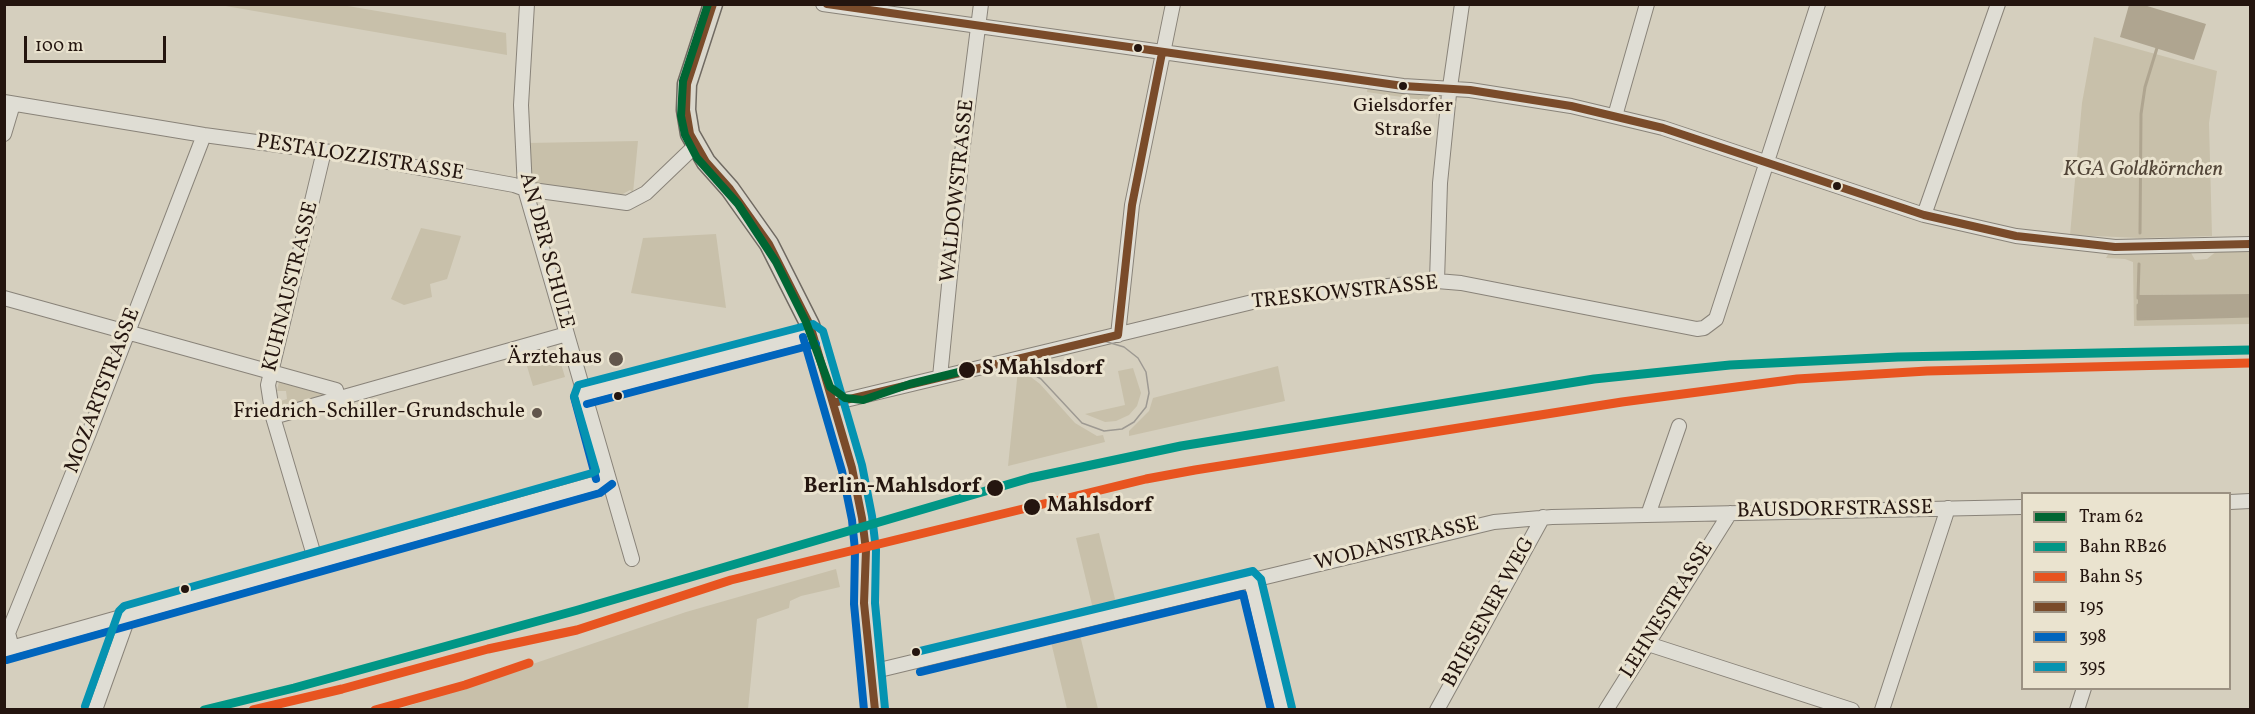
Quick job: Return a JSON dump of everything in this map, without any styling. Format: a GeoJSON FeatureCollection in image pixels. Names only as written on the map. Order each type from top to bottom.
{"type":"FeatureCollection","features":[{"type":"Feature","properties":{"kind":"main road"},"geometry":{"type":"LineString","coordinates":[[713,4],[687,84],[687,122],[695,146],[730,189],[777,256],[841,401],[865,539],[864,603],[874,710]]}},
{"type":"Feature","properties":{"kind":"street","name":"AN DER SCHULE"},"geometry":{"type":"LineString","coordinates":[[527,4],[521,105],[525,189],[605,463],[606,476],[609,479],[632,559]]}},
{"type":"Feature","properties":{"kind":"street"},"geometry":{"type":"LineString","coordinates":[[823,4],[1403,86],[1529,98],[1663,128],[1924,215],[2016,236],[2086,245],[2154,247],[2250,244]]}},
{"type":"Feature","properties":{"kind":"street","name":"WALDOWSTRASSE"},"geometry":{"type":"LineString","coordinates":[[940,377],[950,261],[981,4]]}},
{"type":"Feature","properties":{"kind":"street"},"geometry":{"type":"LineString","coordinates":[[1118,335],[1132,205],[1173,4]]}},
{"type":"Feature","properties":{"kind":"street"},"geometry":{"type":"LineString","coordinates":[[1437,281],[1440,183],[1449,89],[1462,4]]}},
{"type":"Feature","properties":{"kind":"street"},"geometry":{"type":"LineString","coordinates":[[1615,116],[1647,4]]}},
{"type":"Feature","properties":{"kind":"street"},"geometry":{"type":"LineString","coordinates":[[1766,162],[1818,4]]}},
{"type":"Feature","properties":{"kind":"street"},"geometry":{"type":"LineString","coordinates":[[1924,215],[1998,4]]}},
{"type":"Feature","properties":{"kind":"street","name":"PESTALOZZISTRASSE"},"geometry":{"type":"LineString","coordinates":[[9,103],[204,135],[324,151],[505,183],[525,189],[627,203],[646,193],[695,146]]}},
{"type":"Feature","properties":{"kind":"street"},"geometry":{"type":"LineString","coordinates":[[4,134],[9,103]]}},
{"type":"Feature","properties":{"kind":"street","name":"MOZARTSTRASSE"},"geometry":{"type":"LineString","coordinates":[[8,649],[8,633],[89,433],[204,135]]}},
{"type":"Feature","properties":{"kind":"street","name":"KUHNAUSTRASSE"},"geometry":{"type":"LineString","coordinates":[[316,562],[273,417],[268,385],[324,151]]}},
{"type":"Feature","properties":{"kind":"street","name":"TRESKOWSTRASSE"},"geometry":{"type":"LineString","coordinates":[[841,401],[1269,298],[1437,281],[1461,283],[1697,329],[1704,328],[1716,319],[1766,162]]}},
{"type":"Feature","properties":{"kind":"street"},"geometry":{"type":"LineString","coordinates":[[4,298],[336,390],[338,397]]}},
{"type":"Feature","properties":{"kind":"street"},"geometry":{"type":"LineString","coordinates":[[273,417],[567,334]]}},
{"type":"Feature","properties":{"kind":"street"},"geometry":{"type":"LineString","coordinates":[[584,394],[813,334]]}},
{"type":"Feature","properties":{"kind":"street"},"geometry":{"type":"LineString","coordinates":[[1648,515],[1679,426]]}},
{"type":"Feature","properties":{"kind":"street"},"geometry":{"type":"LineString","coordinates":[[8,649],[597,483],[606,476]]}},
{"type":"Feature","properties":{"kind":"street"},"geometry":{"type":"LineString","coordinates":[[2231,502],[2250,501]]}},
{"type":"Feature","properties":{"kind":"street","name":"BAUSDORFSTRASSE"},"geometry":{"type":"LineString","coordinates":[[1648,515],[2021,507]]}},
{"type":"Feature","properties":{"kind":"street"},"geometry":{"type":"LineString","coordinates":[[1882,710],[1948,508]]}},
{"type":"Feature","properties":{"kind":"street","name":"LEHNESTRASSE"},"geometry":{"type":"LineString","coordinates":[[1606,710],[1730,513]]}},
{"type":"Feature","properties":{"kind":"street","name":"WODANSTRASSE"},"geometry":{"type":"LineString","coordinates":[[871,672],[1494,522],[1543,517],[1648,515]]}},
{"type":"Feature","properties":{"kind":"street","name":"BRIESENER WEG"},"geometry":{"type":"LineString","coordinates":[[1437,710],[1543,517]]}},
{"type":"Feature","properties":{"kind":"street"},"geometry":{"type":"LineString","coordinates":[[1251,581],[1282,710]]}},
{"type":"Feature","properties":{"kind":"street"},"geometry":{"type":"LineString","coordinates":[[95,710],[129,615]]}},
{"type":"Feature","properties":{"kind":"street"},"geometry":{"type":"LineString","coordinates":[[1648,644],[1852,710]]}},
{"type":"Feature","properties":{"kind":"street"},"geometry":{"type":"LineString","coordinates":[[2077,710],[2083,690]]}},
{"type":"Feature","properties":{"kind":"green space"},"geometry":{"type":"Polygon","coordinates":[[[220,5],[342,5],[506,33],[507,55],[220,5]]]}},
{"type":"Feature","properties":{"kind":"green space","name":"KGA Goldkörnchen"},"geometry":{"type":"Polygon","coordinates":[[[2094,37],[2217,71],[2209,123],[2212,236],[2141,238],[2070,235],[2082,103],[2094,37]]]}},
{"type":"Feature","properties":{"kind":"green space"},"geometry":{"type":"Polygon","coordinates":[[[1368,85],[1440,95],[1436,119],[1436,102],[1367,92],[1368,85]]]}},
{"type":"Feature","properties":{"kind":"green space"},"geometry":{"type":"Polygon","coordinates":[[[638,141],[633,193],[630,190],[619,196],[530,187],[527,143],[638,141]]]}},
{"type":"Feature","properties":{"kind":"green space"},"geometry":{"type":"Polygon","coordinates":[[[421,228],[461,236],[447,279],[430,284],[432,297],[404,305],[391,299],[421,228]]]}},
{"type":"Feature","properties":{"kind":"green space"},"geometry":{"type":"Polygon","coordinates":[[[716,234],[726,308],[631,293],[643,238],[716,234]]]}},
{"type":"Feature","properties":{"kind":"green space"},"geometry":{"type":"Polygon","coordinates":[[[2250,249],[2250,294],[2139,295],[2138,319],[2250,316],[2250,324],[2134,326],[2133,262],[2106,258],[2110,251],[2190,251],[2195,260],[2207,259],[2218,250],[2250,249]]]}},
{"type":"Feature","properties":{"kind":"green space"},"geometry":{"type":"Polygon","coordinates":[[[558,354],[565,377],[533,386],[526,363],[558,354]]]}},
{"type":"Feature","properties":{"kind":"green space"},"geometry":{"type":"Polygon","coordinates":[[[1278,366],[1285,401],[1129,436],[1129,431],[1149,411],[1153,398],[1278,366]]]}},
{"type":"Feature","properties":{"kind":"green space"},"geometry":{"type":"Polygon","coordinates":[[[1133,368],[1141,393],[1137,406],[1129,415],[1116,421],[1105,422],[1085,414],[1125,405],[1118,371],[1133,368]]]}},
{"type":"Feature","properties":{"kind":"green space"},"geometry":{"type":"Polygon","coordinates":[[[1018,370],[1040,384],[1075,423],[1097,436],[1103,435],[1105,442],[1008,466],[1018,370]]]}},
{"type":"Feature","properties":{"kind":"green space"},"geometry":{"type":"Polygon","coordinates":[[[279,382],[326,395],[283,407],[281,401],[287,399],[286,391],[277,391],[279,382]]]}},
{"type":"Feature","properties":{"kind":"green space"},"geometry":{"type":"Polygon","coordinates":[[[1099,533],[1116,603],[1093,609],[1076,538],[1099,533]]]}},
{"type":"Feature","properties":{"kind":"green space"},"geometry":{"type":"Polygon","coordinates":[[[836,569],[840,587],[801,596],[790,601],[789,608],[757,619],[748,709],[400,709],[686,612],[836,569]]]}},
{"type":"Feature","properties":{"kind":"green space"},"geometry":{"type":"Polygon","coordinates":[[[1080,635],[1098,709],[1067,709],[1051,642],[1080,635]]]}},
{"type":"Feature","properties":{"kind":"shaded area"},"geometry":{"type":"Polygon","coordinates":[[[2129,5],[2144,5],[2206,24],[2194,60],[2120,37],[2129,5]]]}},
{"type":"Feature","properties":{"kind":"shaded area"},"geometry":{"type":"Polygon","coordinates":[[[2250,294],[2250,316],[2138,319],[2138,295],[2250,294]]]}},
{"type":"Feature","properties":{"kind":"waterway"},"geometry":{"type":"LineString","coordinates":[[2140,233],[2141,114],[2145,87],[2157,48]]}},
{"type":"Feature","properties":{"kind":"waterway"},"geometry":{"type":"LineString","coordinates":[[2138,298],[2139,264]]}},
{"type":"Feature","properties":{"kind":"waterway"},"geometry":{"type":"LineString","coordinates":[[2138,305],[2138,319],[2250,316]]}},
{"type":"Feature","properties":{"kind":"tram line","name":"62"},"geometry":{"type":"LineString","coordinates":[[708,4],[683,81],[681,116],[685,135],[697,158],[738,204],[776,262],[806,322],[830,387],[845,398],[863,400],[910,384],[967,370]]}},
{"type":"Feature","properties":{"kind":"tram line"},"geometry":{"type":"LineString","coordinates":[[945,380],[1001,367],[1023,368],[1041,379],[1082,423],[1104,431],[1122,429],[1134,422],[1146,407],[1149,393],[1146,372],[1138,358],[1124,347],[1104,341],[1082,342],[967,370]]}},
{"type":"Feature","properties":{"kind":"rail line","name":"RB26"},"geometry":{"type":"LineString","coordinates":[[204,710],[294,688],[578,610],[1030,478],[1181,446],[1594,379],[1730,365],[1898,357],[2250,350]]}},
{"type":"Feature","properties":{"kind":"rail line","name":"S5"},"geometry":{"type":"LineString","coordinates":[[253,710],[342,689],[488,649],[577,630],[731,580],[1146,479],[1195,470],[1622,402],[1797,379],[1927,371],[2250,363]]}},
{"type":"Feature","properties":{"kind":"rail line","name":"S5"},"geometry":{"type":"LineString","coordinates":[[375,710],[465,685],[529,663]]}},
{"type":"Feature","properties":{"kind":"transit line","name":"195"},"geometry":{"type":"LineString","coordinates":[[713,4],[687,84],[686,110],[690,134],[706,162],[730,189],[769,244],[810,325],[852,468],[862,518],[866,550],[864,603],[875,710]]}},
{"type":"Feature","properties":{"kind":"transit line","name":"195"},"geometry":{"type":"LineString","coordinates":[[827,4],[1403,86],[1470,90],[1571,106],[1663,128],[1924,215],[2016,236],[2115,247],[2250,244]]}},
{"type":"Feature","properties":{"kind":"transit line","name":"195"},"geometry":{"type":"LineString","coordinates":[[833,403],[1118,335],[1132,205],[1162,53]]}},
{"type":"Feature","properties":{"kind":"transit line","name":"395"},"geometry":{"type":"LineString","coordinates":[[85,706],[119,611],[124,606],[592,473],[596,471],[574,396],[578,385],[813,324],[823,331],[862,465],[872,516],[876,550],[875,603],[885,709]]}},
{"type":"Feature","properties":{"kind":"transit line","name":"398"},"geometry":{"type":"LineString","coordinates":[[803,337],[842,471],[852,520],[855,550],[854,604],[864,710]]}},
{"type":"Feature","properties":{"kind":"transit line","name":"398"},"geometry":{"type":"LineString","coordinates":[[587,404],[816,344]]}},
{"type":"Feature","properties":{"kind":"transit line","name":"398"},"geometry":{"type":"LineString","coordinates":[[574,397],[596,479]]}},
{"type":"Feature","properties":{"kind":"transit line","name":"398"},"geometry":{"type":"LineString","coordinates":[[7,660],[600,493],[612,484]]}},
{"type":"Feature","properties":{"kind":"transit line","name":"395"},"geometry":{"type":"LineString","coordinates":[[916,652],[1253,571],[1261,579],[1292,708]]}},
{"type":"Feature","properties":{"kind":"transit line","name":"398"},"geometry":{"type":"LineString","coordinates":[[920,672],[1243,594],[1271,710]]}},
{"type":"Feature","properties":{"kind":"place","name":"Gielsdorfer Straße"},"geometry":{"type":"Point","coordinates":[1403,86]}},
{"type":"Feature","properties":{"kind":"place","name":"Ärztehaus"},"geometry":{"type":"Point","coordinates":[616,359]}},
{"type":"Feature","properties":{"kind":"place","name":"S Mahlsdorf"},"geometry":{"type":"Point","coordinates":[967,370]}},
{"type":"Feature","properties":{"kind":"place","name":"Friedrich-Schiller-Grundschule"},"geometry":{"type":"Point","coordinates":[537,413]}},
{"type":"Feature","properties":{"kind":"place","name":"Berlin-Mahlsdorf"},"geometry":{"type":"Point","coordinates":[995,488]}},
{"type":"Feature","properties":{"kind":"place","name":"Mahlsdorf"},"geometry":{"type":"Point","coordinates":[1032,507]}}]}
